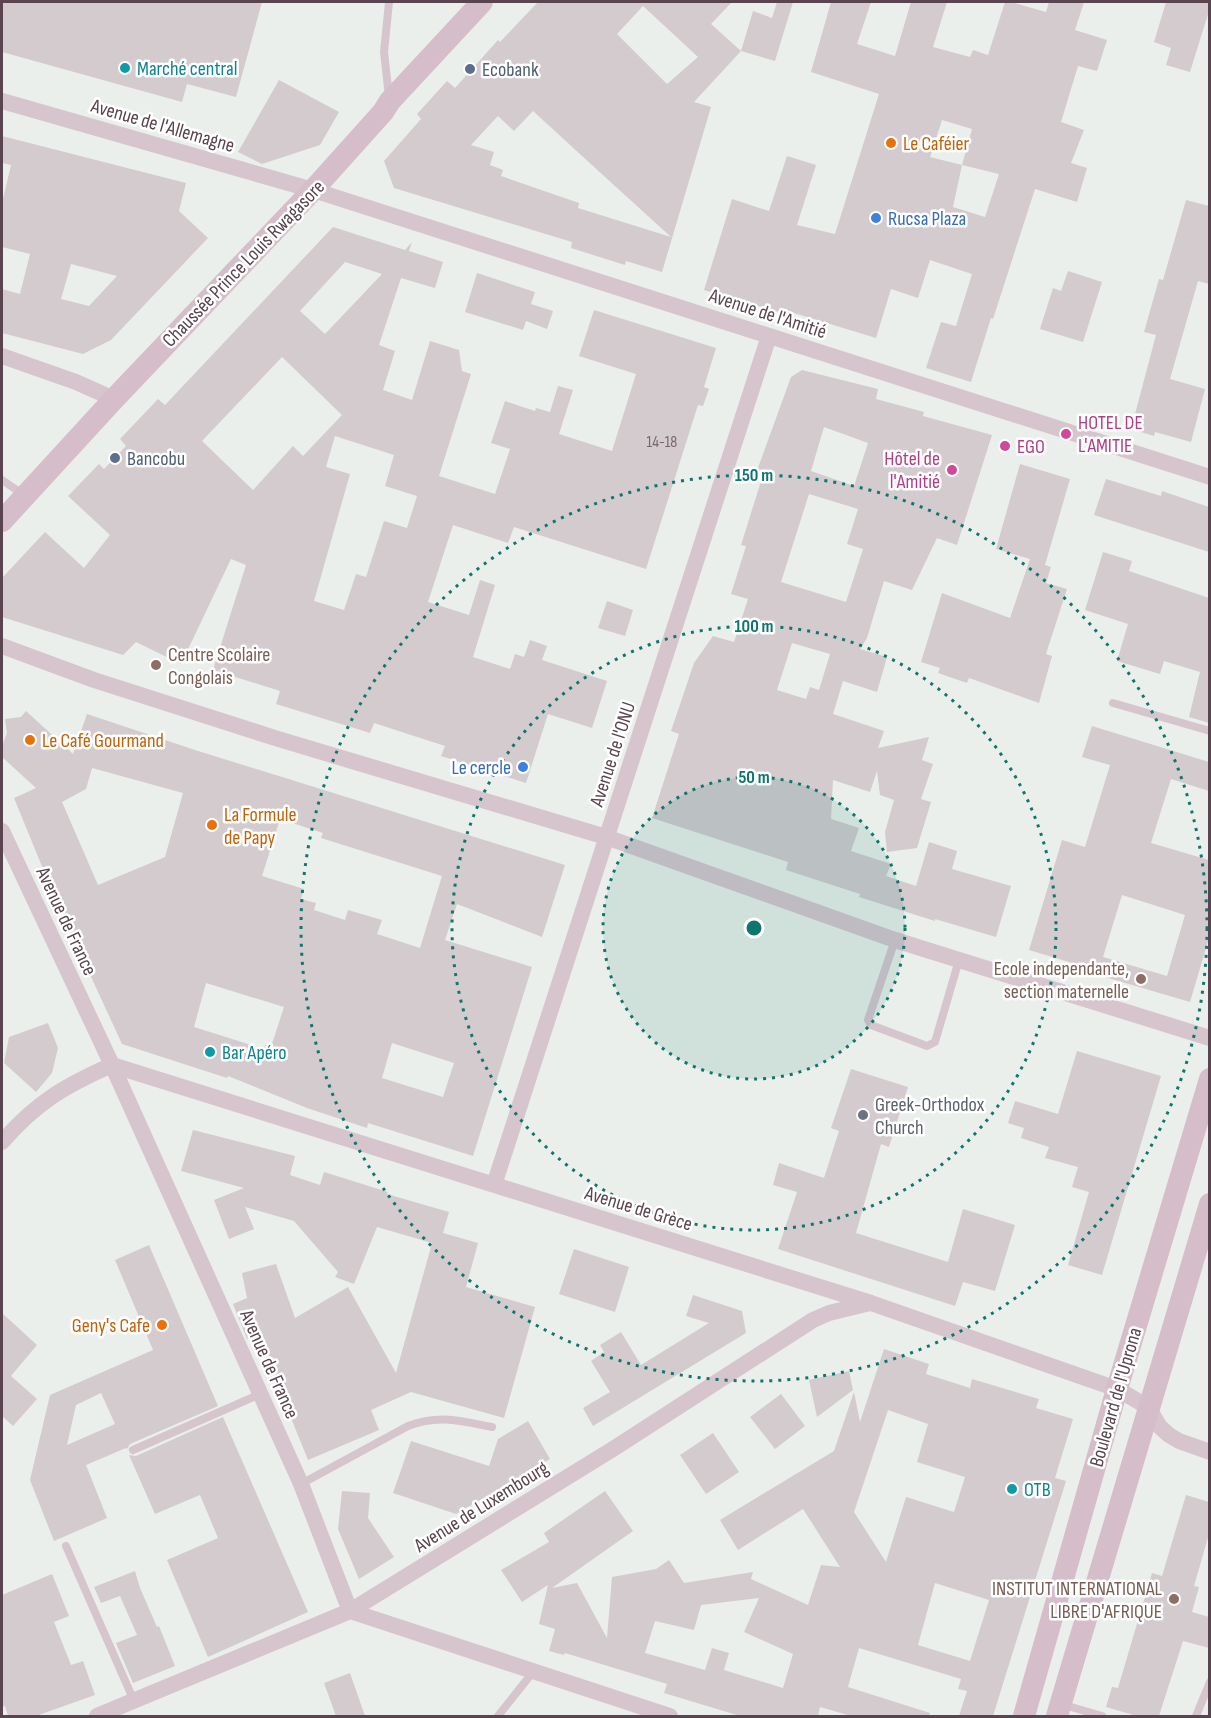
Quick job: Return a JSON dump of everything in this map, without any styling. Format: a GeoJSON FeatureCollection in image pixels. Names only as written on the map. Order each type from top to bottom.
{"type":"FeatureCollection","features":[{"type":"Feature","properties":{"kind":"street","name":"Chaussée Prince Louis Rwagasore"},"geometry":{"type":"LineString","coordinates":[[2,521],[114,399],[313,190],[383,112],[390,101],[482,2]]}},
{"type":"Feature","properties":{"kind":"street","name":"Avenue de l'Allemagne"},"geometry":{"type":"LineString","coordinates":[[2,101],[313,190]]}},
{"type":"Feature","properties":{"kind":"street","name":"Avenue de l'Amitié"},"geometry":{"type":"LineString","coordinates":[[313,190],[1209,477]]}},
{"type":"Feature","properties":{"kind":"street","name":"Avenue de l'ONU"},"geometry":{"type":"LineString","coordinates":[[494,1185],[769,336]]}},
{"type":"Feature","properties":{"kind":"street"},"geometry":{"type":"LineString","coordinates":[[2,356],[76,382],[114,399]]}},
{"type":"Feature","properties":{"kind":"street"},"geometry":{"type":"LineString","coordinates":[[2,646],[94,680],[263,735],[606,837],[895,940],[1209,1038]]}},
{"type":"Feature","properties":{"kind":"street","name":"Avenue de France"},"geometry":{"type":"LineString","coordinates":[[2,831],[112,1065],[301,1484],[350,1611]]}},
{"type":"Feature","properties":{"kind":"street"},"geometry":{"type":"LineString","coordinates":[[2,1142],[14,1128],[49,1097],[112,1065]]}},
{"type":"Feature","properties":{"kind":"street","name":"Avenue de Grèce"},"geometry":{"type":"LineString","coordinates":[[112,1065],[871,1303],[1117,1389],[1148,1407]]}},
{"type":"Feature","properties":{"kind":"street","name":"Boulevard de l'Uprona"},"geometry":{"type":"LineString","coordinates":[[1024,1716],[1117,1389],[1209,1079]]}},
{"type":"Feature","properties":{"kind":"street","name":"Boulevard de l'Uprona"},"geometry":{"type":"LineString","coordinates":[[1059,1710],[1209,1204]]}},
{"type":"Feature","properties":{"kind":"street","name":"Avenue de Luxembourg"},"geometry":{"type":"LineString","coordinates":[[97,1716],[350,1611],[613,1449],[813,1320],[829,1313],[871,1303]]}},
{"type":"Feature","properties":{"kind":"street"},"geometry":{"type":"LineString","coordinates":[[1148,1407],[1160,1427],[1169,1435],[1209,1452]]}},
{"type":"Feature","properties":{"kind":"street"},"geometry":{"type":"LineString","coordinates":[[350,1611],[670,1716]]}},
{"type":"Feature","properties":{"kind":"lane"},"geometry":{"type":"LineString","coordinates":[[388,2],[384,52],[390,101]]}},
{"type":"Feature","properties":{"kind":"lane"},"geometry":{"type":"LineString","coordinates":[[2,480],[25,496]]}},
{"type":"Feature","properties":{"kind":"lane"},"geometry":{"type":"LineString","coordinates":[[1113,703],[1209,731]]}},
{"type":"Feature","properties":{"kind":"lane"},"geometry":{"type":"LineString","coordinates":[[895,940],[868,1020],[871,1025],[927,1046],[935,1042],[959,960]]}},
{"type":"Feature","properties":{"kind":"lane"},"geometry":{"type":"LineString","coordinates":[[133,1450],[260,1394]]}},
{"type":"Feature","properties":{"kind":"lane"},"geometry":{"type":"LineString","coordinates":[[301,1484],[423,1420],[447,1418],[492,1427]]}},
{"type":"Feature","properties":{"kind":"lane"},"geometry":{"type":"LineString","coordinates":[[66,1546],[134,1701]]}},
{"type":"Feature","properties":{"kind":"lane"},"geometry":{"type":"LineString","coordinates":[[498,1716],[533,1672]]}},
{"type":"Feature","properties":{"kind":"lane"},"geometry":{"type":"LineString","coordinates":[[1196,1716],[1209,1682]]}},
{"type":"Feature","properties":{"kind":"lane"},"geometry":{"type":"LineString","coordinates":[[1059,1710],[1102,1716]]}},
{"type":"Feature","properties":{"kind":"building","name":"Marché central"},"geometry":{"type":"Polygon","coordinates":[[[2,2],[262,2],[236,97],[187,84],[182,102],[2,52],[2,2]]]}},
{"type":"Feature","properties":{"kind":"building"},"geometry":{"type":"Polygon","coordinates":[[[538,2],[732,2],[711,24],[741,51],[694,102],[711,107],[662,272],[626,261],[625,265],[571,248],[572,242],[394,188],[384,161],[421,119],[417,114],[447,81],[455,88],[498,40],[500,42],[538,2]],[[643,6],[617,34],[667,84],[698,57],[643,6]],[[533,111],[514,131],[498,116],[471,145],[494,152],[490,165],[503,170],[501,176],[579,203],[578,208],[671,237],[593,166],[533,111]]]}},
{"type":"Feature","properties":{"kind":"building"},"geometry":{"type":"Polygon","coordinates":[[[777,2],[793,2],[775,61],[741,51],[753,11],[772,18],[777,2]]]}},
{"type":"Feature","properties":{"kind":"building"},"geometry":{"type":"Polygon","coordinates":[[[831,2],[871,2],[857,44],[895,56],[911,2],[947,2],[933,47],[970,57],[973,50],[988,55],[1005,2],[1046,12],[1049,2],[1084,2],[1075,30],[1107,40],[1097,71],[1078,66],[1061,122],[1084,130],[1071,163],[1087,168],[1077,202],[1035,189],[971,382],[926,368],[941,322],[956,326],[972,274],[930,260],[918,298],[891,289],[876,338],[794,313],[792,316],[704,290],[732,199],[769,211],[787,156],[816,165],[797,225],[835,234],[879,94],[811,72],[831,2]],[[942,120],[930,157],[962,165],[972,129],[942,120]],[[962,165],[953,207],[985,217],[999,174],[962,165]]]}},
{"type":"Feature","properties":{"kind":"building"},"geometry":{"type":"Polygon","coordinates":[[[1166,2],[1209,2],[1209,11],[1190,72],[1166,65],[1171,48],[1154,42],[1166,2]]]}},
{"type":"Feature","properties":{"kind":"building"},"geometry":{"type":"Polygon","coordinates":[[[279,80],[339,112],[320,145],[262,164],[238,152],[279,80]]]}},
{"type":"Feature","properties":{"kind":"building"},"geometry":{"type":"Polygon","coordinates":[[[2,136],[186,183],[179,211],[208,238],[111,340],[83,354],[2,333],[2,289],[20,294],[30,254],[2,247],[2,203],[11,165],[2,163],[2,136]],[[71,264],[61,299],[89,306],[117,276],[71,264]]]}},
{"type":"Feature","properties":{"kind":"building"},"geometry":{"type":"Polygon","coordinates":[[[1186,200],[1209,206],[1209,284],[1198,281],[1170,379],[1205,389],[1191,442],[1155,432],[1154,436],[1131,429],[1156,335],[1144,332],[1159,279],[1163,280],[1186,200]]]}},
{"type":"Feature","properties":{"kind":"building"},"geometry":{"type":"Polygon","coordinates":[[[333,227],[405,250],[412,242],[409,251],[443,262],[435,288],[401,278],[379,345],[395,351],[383,390],[412,400],[430,341],[459,350],[462,371],[471,374],[439,476],[495,494],[510,449],[491,443],[505,401],[535,411],[536,408],[550,412],[558,386],[573,390],[559,434],[612,451],[636,374],[579,356],[594,310],[716,348],[704,387],[709,389],[703,406],[698,405],[646,569],[514,527],[508,543],[453,525],[428,602],[469,615],[480,580],[495,585],[473,657],[510,669],[515,654],[524,657],[530,640],[547,646],[542,660],[607,681],[592,728],[548,714],[526,783],[441,756],[445,746],[374,723],[370,733],[276,704],[280,691],[213,670],[246,565],[231,559],[181,664],[136,642],[123,655],[2,617],[2,578],[45,532],[84,568],[110,535],[68,496],[99,464],[104,469],[126,446],[120,439],[158,399],[165,405],[333,227]],[[345,262],[300,311],[325,334],[382,274],[345,262]],[[282,357],[202,441],[253,490],[293,446],[303,456],[342,415],[282,357]],[[335,436],[326,467],[350,474],[314,601],[344,610],[356,574],[366,577],[384,521],[407,528],[417,496],[385,486],[394,455],[335,436]]]}},
{"type":"Feature","properties":{"kind":"building"},"geometry":{"type":"Polygon","coordinates":[[[1068,271],[1102,282],[1083,342],[1040,329],[1053,288],[1061,291],[1068,271]]]}},
{"type":"Feature","properties":{"kind":"building"},"geometry":{"type":"Polygon","coordinates":[[[477,273],[535,292],[531,304],[553,311],[547,329],[526,321],[523,330],[465,312],[477,273]]]}},
{"type":"Feature","properties":{"kind":"building"},"geometry":{"type":"Polygon","coordinates":[[[802,370],[878,389],[876,399],[924,412],[923,416],[992,435],[957,545],[937,538],[912,590],[884,581],[867,638],[860,649],[887,657],[877,692],[843,681],[833,714],[884,731],[878,748],[929,737],[922,760],[933,764],[921,799],[931,802],[917,848],[887,852],[885,832],[894,800],[880,795],[877,771],[870,792],[833,780],[831,819],[859,828],[851,851],[891,864],[886,876],[916,886],[929,842],[957,851],[952,869],[1011,886],[996,937],[859,897],[860,894],[786,870],[788,862],[652,818],[679,734],[671,731],[694,663],[713,636],[734,642],[748,599],[731,594],[746,546],[741,545],[762,478],[755,476],[791,377],[802,370]],[[824,427],[811,471],[854,486],[868,443],[824,427]],[[809,494],[781,582],[846,602],[863,549],[847,544],[858,509],[809,494]],[[792,643],[777,690],[806,699],[810,687],[819,690],[830,654],[792,643]]]}},
{"type":"Feature","properties":{"kind":"building"},"geometry":{"type":"Polygon","coordinates":[[[1020,464],[1070,479],[1045,565],[1051,567],[1046,583],[1067,589],[1046,654],[1052,656],[1039,703],[969,678],[967,683],[938,673],[940,668],[921,662],[942,593],[1010,618],[1030,559],[996,549],[1020,464]]]}},
{"type":"Feature","properties":{"kind":"building"},"geometry":{"type":"Polygon","coordinates":[[[1106,479],[1161,496],[1162,491],[1209,507],[1209,552],[1094,515],[1106,479]]]}},
{"type":"Feature","properties":{"kind":"building"},"geometry":{"type":"Polygon","coordinates":[[[1103,552],[1132,561],[1129,571],[1209,598],[1209,723],[1189,717],[1200,672],[1164,661],[1160,674],[1117,661],[1128,624],[1085,610],[1103,552]]]}},
{"type":"Feature","properties":{"kind":"building"},"geometry":{"type":"Polygon","coordinates":[[[607,601],[633,610],[625,636],[598,628],[607,601]]]}},
{"type":"Feature","properties":{"kind":"building"},"geometry":{"type":"Polygon","coordinates":[[[26,711],[73,754],[87,714],[565,865],[542,937],[457,904],[445,940],[532,967],[473,1156],[368,1123],[367,1128],[307,1108],[228,1076],[227,1078],[122,1044],[57,903],[14,798],[36,788],[2,757],[2,746],[7,733],[5,719],[21,717],[26,711]],[[92,768],[86,789],[62,802],[98,885],[165,857],[183,793],[92,768]],[[280,819],[262,876],[304,889],[301,899],[316,903],[314,910],[345,920],[348,910],[382,920],[377,934],[420,948],[442,876],[321,838],[323,833],[280,819]],[[206,983],[194,1027],[264,1049],[265,1045],[271,1047],[284,1007],[206,983]],[[392,1043],[382,1078],[443,1097],[454,1063],[392,1043]]]}},
{"type":"Feature","properties":{"kind":"building"},"geometry":{"type":"Polygon","coordinates":[[[1092,726],[1209,762],[1209,791],[1171,779],[1151,843],[1209,860],[1209,938],[1190,1002],[1081,970],[1082,966],[1029,950],[1062,840],[1085,847],[1110,765],[1082,757],[1092,726]],[[1122,895],[1103,957],[1167,976],[1185,915],[1122,895]]]}},
{"type":"Feature","properties":{"kind":"building"},"geometry":{"type":"Polygon","coordinates":[[[48,1023],[58,1048],[52,1073],[36,1092],[4,1063],[9,1037],[48,1023]]]}},
{"type":"Feature","properties":{"kind":"building"},"geometry":{"type":"Polygon","coordinates":[[[1077,1051],[1161,1076],[1102,1275],[1068,1265],[1089,1192],[1072,1187],[1078,1167],[1045,1158],[1049,1147],[1021,1138],[1024,1128],[1008,1123],[1015,1101],[1058,1114],[1077,1051]]]}},
{"type":"Feature","properties":{"kind":"building"},"geometry":{"type":"Polygon","coordinates":[[[851,1069],[908,1087],[889,1147],[881,1144],[856,1233],[948,1262],[963,1209],[1015,1225],[995,1291],[963,1282],[955,1306],[778,1249],[797,1192],[773,1185],[779,1163],[824,1178],[839,1131],[831,1128],[851,1069]]]}},
{"type":"Feature","properties":{"kind":"building"},"geometry":{"type":"Polygon","coordinates":[[[193,1130],[295,1156],[290,1175],[320,1185],[324,1172],[449,1212],[443,1233],[478,1243],[466,1287],[535,1307],[504,1418],[411,1392],[371,1410],[379,1430],[308,1460],[255,1336],[247,1339],[233,1304],[247,1298],[242,1273],[276,1264],[295,1318],[348,1287],[396,1373],[432,1243],[377,1227],[354,1284],[335,1277],[338,1272],[294,1221],[245,1207],[254,1229],[229,1239],[214,1200],[244,1188],[181,1171],[193,1130]]]}},
{"type":"Feature","properties":{"kind":"building"},"geometry":{"type":"Polygon","coordinates":[[[149,1245],[218,1406],[130,1444],[127,1449],[86,1465],[107,1518],[54,1541],[30,1480],[50,1395],[153,1350],[115,1260],[149,1245]],[[101,1393],[76,1405],[67,1445],[115,1424],[101,1393]]]}},
{"type":"Feature","properties":{"kind":"building"},"geometry":{"type":"Polygon","coordinates":[[[574,1249],[629,1267],[615,1312],[559,1294],[574,1249]]]}},
{"type":"Feature","properties":{"kind":"building"},"geometry":{"type":"Polygon","coordinates":[[[693,1295],[742,1311],[746,1333],[593,1426],[583,1408],[610,1392],[591,1361],[604,1352],[600,1345],[621,1332],[641,1365],[709,1323],[686,1316],[693,1295]]]}},
{"type":"Feature","properties":{"kind":"building"},"geometry":{"type":"Polygon","coordinates":[[[2,1313],[37,1345],[11,1376],[37,1399],[13,1426],[2,1416],[2,1313]]]}},
{"type":"Feature","properties":{"kind":"building"},"geometry":{"type":"Polygon","coordinates":[[[884,1349],[929,1364],[926,1374],[970,1388],[972,1379],[1039,1399],[1036,1408],[1073,1419],[1055,1478],[1066,1481],[993,1716],[959,1716],[967,1691],[958,1689],[961,1679],[859,1648],[848,1687],[930,1713],[929,1716],[851,1716],[820,1707],[818,1716],[740,1716],[664,1693],[667,1684],[565,1653],[564,1655],[549,1651],[555,1629],[539,1624],[548,1585],[522,1602],[501,1570],[549,1542],[544,1533],[605,1491],[633,1531],[552,1588],[577,1583],[607,1638],[612,1577],[656,1569],[669,1560],[684,1583],[753,1572],[751,1579],[808,1605],[821,1565],[840,1567],[803,1509],[738,1550],[720,1520],[834,1451],[854,1392],[860,1422],[884,1349]],[[888,1410],[854,1512],[886,1562],[906,1497],[954,1512],[965,1477],[917,1462],[928,1424],[888,1410]],[[935,1583],[918,1645],[970,1661],[989,1600],[935,1583]],[[759,1598],[701,1605],[694,1630],[655,1621],[645,1653],[705,1670],[712,1648],[729,1653],[724,1670],[783,1688],[793,1654],[744,1632],[759,1598]]]}},
{"type":"Feature","properties":{"kind":"building"},"geometry":{"type":"Polygon","coordinates":[[[849,1371],[853,1390],[817,1417],[809,1380],[849,1371]]]}},
{"type":"Feature","properties":{"kind":"building"},"geometry":{"type":"Polygon","coordinates":[[[781,1394],[805,1426],[775,1449],[750,1417],[781,1394]]]}},
{"type":"Feature","properties":{"kind":"building"},"geometry":{"type":"Polygon","coordinates":[[[223,1417],[308,1612],[208,1657],[167,1560],[218,1538],[200,1495],[155,1514],[129,1455],[136,1456],[223,1417]]]}},
{"type":"Feature","properties":{"kind":"building"},"geometry":{"type":"Polygon","coordinates":[[[528,1421],[550,1459],[456,1514],[393,1493],[411,1441],[489,1466],[498,1439],[528,1421]]]}},
{"type":"Feature","properties":{"kind":"building"},"geometry":{"type":"Polygon","coordinates":[[[713,1433],[739,1472],[706,1494],[680,1455],[713,1433]]]}},
{"type":"Feature","properties":{"kind":"building"},"geometry":{"type":"Polygon","coordinates":[[[342,1491],[370,1493],[368,1518],[394,1557],[359,1579],[338,1529],[342,1491]]]}},
{"type":"Feature","properties":{"kind":"building"},"geometry":{"type":"Polygon","coordinates":[[[1186,1495],[1209,1502],[1209,1534],[1194,1586],[1199,1587],[1192,1612],[1209,1617],[1209,1648],[1183,1641],[1159,1716],[1137,1716],[1106,1707],[1112,1687],[1118,1688],[1152,1573],[1162,1576],[1186,1495]]]}},
{"type":"Feature","properties":{"kind":"building"},"geometry":{"type":"Polygon","coordinates":[[[135,1571],[140,1588],[175,1666],[133,1683],[116,1643],[137,1635],[120,1596],[101,1603],[94,1587],[135,1571]]]}},
{"type":"Feature","properties":{"kind":"building"},"geometry":{"type":"Polygon","coordinates":[[[52,1574],[69,1616],[54,1622],[71,1665],[83,1661],[95,1695],[36,1716],[8,1716],[5,1706],[2,1707],[2,1595],[52,1574]]]}},
{"type":"Feature","properties":{"kind":"building"},"geometry":{"type":"Polygon","coordinates":[[[350,1673],[365,1716],[336,1716],[324,1683],[350,1673]]]}},
{"type":"Feature","properties":{"kind":"place","name":"Marché central"},"geometry":{"type":"Point","coordinates":[125,68]}},
{"type":"Feature","properties":{"kind":"place","name":"Ecobank"},"geometry":{"type":"Point","coordinates":[470,69]}},
{"type":"Feature","properties":{"kind":"place","name":"Le Caféier"},"geometry":{"type":"Point","coordinates":[891,143]}},
{"type":"Feature","properties":{"kind":"place","name":"Rucsa Plaza"},"geometry":{"type":"Point","coordinates":[876,218]}},
{"type":"Feature","properties":{"kind":"place","name":"HOTEL DE L'AMITIE"},"geometry":{"type":"Point","coordinates":[1066,434]}},
{"type":"Feature","properties":{"kind":"place","name":"EGO"},"geometry":{"type":"Point","coordinates":[1005,446]}},
{"type":"Feature","properties":{"kind":"place","name":"Bancobu"},"geometry":{"type":"Point","coordinates":[115,458]}},
{"type":"Feature","properties":{"kind":"place","name":"Hôtel de l'Amitié"},"geometry":{"type":"Point","coordinates":[952,470]}},
{"type":"Feature","properties":{"kind":"place","name":"Centre Scolaire Congolais"},"geometry":{"type":"Point","coordinates":[156,665]}},
{"type":"Feature","properties":{"kind":"place","name":"Le Café Gourmand"},"geometry":{"type":"Point","coordinates":[30,740]}},
{"type":"Feature","properties":{"kind":"place","name":"Le cercle"},"geometry":{"type":"Point","coordinates":[523,767]}},
{"type":"Feature","properties":{"kind":"place","name":"La Formule de Papy"},"geometry":{"type":"Point","coordinates":[212,825]}},
{"type":"Feature","properties":{"kind":"place","name":"Ecole independante, section maternelle"},"geometry":{"type":"Point","coordinates":[1141,979]}},
{"type":"Feature","properties":{"kind":"place","name":"Bar Apéro"},"geometry":{"type":"Point","coordinates":[210,1052]}},
{"type":"Feature","properties":{"kind":"place","name":"Greek-Orthodox Church"},"geometry":{"type":"Point","coordinates":[863,1115]}},
{"type":"Feature","properties":{"kind":"place","name":"Geny's Cafe"},"geometry":{"type":"Point","coordinates":[162,1325]}},
{"type":"Feature","properties":{"kind":"place","name":"OTB"},"geometry":{"type":"Point","coordinates":[1012,1489]}},
{"type":"Feature","properties":{"kind":"place","name":"INSTITUT INTERNATIONAL LIBRE D'AFRIQUE"},"geometry":{"type":"Point","coordinates":[1174,1599]}}]}
